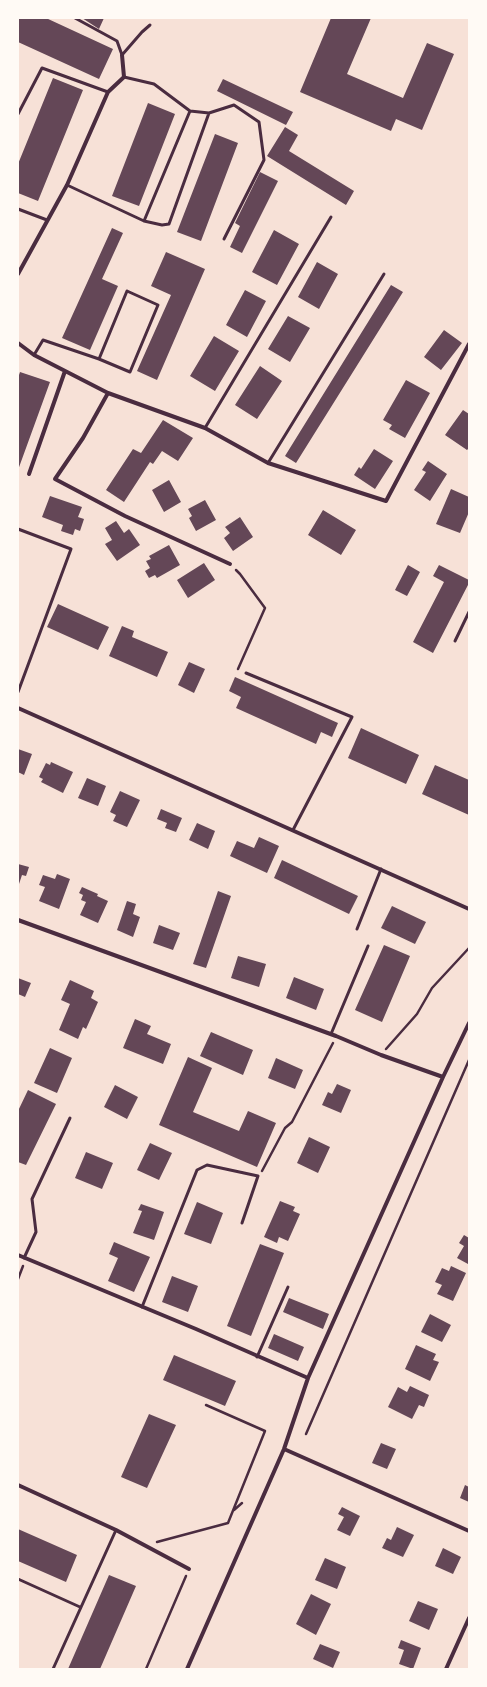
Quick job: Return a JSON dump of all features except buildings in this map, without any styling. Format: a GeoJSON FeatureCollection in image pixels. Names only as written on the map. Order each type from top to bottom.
{"type":"FeatureCollection","features":[{"type":"Feature","properties":{"kind":"street"},"geometry":{"type":"LineString","coordinates":[[18,274],[67,185],[108,92],[124,77],[122,55]]}},
{"type":"Feature","properties":{"kind":"street"},"geometry":{"type":"LineString","coordinates":[[18,343],[34,355],[108,393],[205,428],[268,463],[386,501],[469,344]]}},
{"type":"Feature","properties":{"kind":"street"},"geometry":{"type":"LineString","coordinates":[[29,474],[65,371]]}},
{"type":"Feature","properties":{"kind":"street"},"geometry":{"type":"LineString","coordinates":[[108,393],[83,438],[55,479],[125,516],[230,564]]}},
{"type":"Feature","properties":{"kind":"street"},"geometry":{"type":"LineString","coordinates":[[18,708],[469,909]]}},
{"type":"Feature","properties":{"kind":"street"},"geometry":{"type":"LineString","coordinates":[[18,920],[331,1034],[381,1055],[443,1078]]}},
{"type":"Feature","properties":{"kind":"street"},"geometry":{"type":"LineString","coordinates":[[187,1669],[284,1449],[308,1378],[469,1023]]}},
{"type":"Feature","properties":{"kind":"street"},"geometry":{"type":"LineString","coordinates":[[18,1256],[196,1329],[308,1378]]}},
{"type":"Feature","properties":{"kind":"street"},"geometry":{"type":"LineString","coordinates":[[284,1449],[469,1531]]}},
{"type":"Feature","properties":{"kind":"street"},"geometry":{"type":"LineString","coordinates":[[18,1485],[116,1530],[189,1569]]}},
{"type":"Feature","properties":{"kind":"street"},"geometry":{"type":"LineString","coordinates":[[446,1669],[469,1618]]}},
{"type":"Feature","properties":{"kind":"lane"},"geometry":{"type":"LineString","coordinates":[[75,18],[117,40],[122,55]]}},
{"type":"Feature","properties":{"kind":"lane"},"geometry":{"type":"LineString","coordinates":[[122,55],[150,25]]}},
{"type":"Feature","properties":{"kind":"lane"},"geometry":{"type":"LineString","coordinates":[[18,114],[42,68],[108,92]]}},
{"type":"Feature","properties":{"kind":"lane"},"geometry":{"type":"LineString","coordinates":[[124,77],[154,84],[190,111],[209,113],[234,105],[259,122],[264,160],[224,239]]}},
{"type":"Feature","properties":{"kind":"lane"},"geometry":{"type":"LineString","coordinates":[[144,221],[190,111]]}},
{"type":"Feature","properties":{"kind":"lane"},"geometry":{"type":"LineString","coordinates":[[67,185],[144,221],[162,225],[169,224],[209,113]]}},
{"type":"Feature","properties":{"kind":"lane"},"geometry":{"type":"LineString","coordinates":[[18,209],[47,220]]}},
{"type":"Feature","properties":{"kind":"lane"},"geometry":{"type":"LineString","coordinates":[[205,428],[331,217]]}},
{"type":"Feature","properties":{"kind":"lane"},"geometry":{"type":"LineString","coordinates":[[268,463],[384,274]]}},
{"type":"Feature","properties":{"kind":"lane"},"geometry":{"type":"LineString","coordinates":[[34,355],[43,340],[99,359],[130,372],[158,305],[127,291],[99,359]]}},
{"type":"Feature","properties":{"kind":"lane"},"geometry":{"type":"LineString","coordinates":[[18,529],[71,549],[18,692]]}},
{"type":"Feature","properties":{"kind":"lane"},"geometry":{"type":"LineString","coordinates":[[455,641],[469,612]]}},
{"type":"Feature","properties":{"kind":"lane"},"geometry":{"type":"LineString","coordinates":[[246,673],[352,717],[294,830]]}},
{"type":"Feature","properties":{"kind":"lane"},"geometry":{"type":"LineString","coordinates":[[357,929],[381,869]]}},
{"type":"Feature","properties":{"kind":"lane"},"geometry":{"type":"LineString","coordinates":[[331,1034],[368,946]]}},
{"type":"Feature","properties":{"kind":"lane"},"geometry":{"type":"LineString","coordinates":[[25,1259],[36,1232],[32,1199],[70,1118]]}},
{"type":"Feature","properties":{"kind":"lane"},"geometry":{"type":"LineString","coordinates":[[142,1307],[197,1170],[207,1165],[258,1176],[242,1223]]}},
{"type":"Feature","properties":{"kind":"lane"},"geometry":{"type":"LineString","coordinates":[[257,1356],[288,1286]]}},
{"type":"Feature","properties":{"kind":"lane"},"geometry":{"type":"LineString","coordinates":[[53,1669],[116,1530]]}},
{"type":"Feature","properties":{"kind":"lane"},"geometry":{"type":"LineString","coordinates":[[18,1579],[80,1607]]}},
{"type":"Feature","properties":{"kind":"path"},"geometry":{"type":"LineString","coordinates":[[230,564],[240,574],[265,608],[238,669],[246,673]]}},
{"type":"Feature","properties":{"kind":"path"},"geometry":{"type":"LineString","coordinates":[[381,1055],[417,1014],[432,988],[469,948]]}},
{"type":"Feature","properties":{"kind":"path"},"geometry":{"type":"LineString","coordinates":[[258,1176],[285,1128],[292,1122],[336,1036]]}},
{"type":"Feature","properties":{"kind":"path"},"geometry":{"type":"LineString","coordinates":[[306,1434],[469,1060]]}},
{"type":"Feature","properties":{"kind":"path"},"geometry":{"type":"LineString","coordinates":[[18,1279],[25,1259]]}},
{"type":"Feature","properties":{"kind":"path"},"geometry":{"type":"LineString","coordinates":[[145,1545],[228,1523],[234,1510],[265,1431],[206,1405]]}},
{"type":"Feature","properties":{"kind":"path"},"geometry":{"type":"LineString","coordinates":[[234,1510],[242,1503]]}},
{"type":"Feature","properties":{"kind":"path"},"geometry":{"type":"LineString","coordinates":[[146,1669],[189,1569]]}}]}
